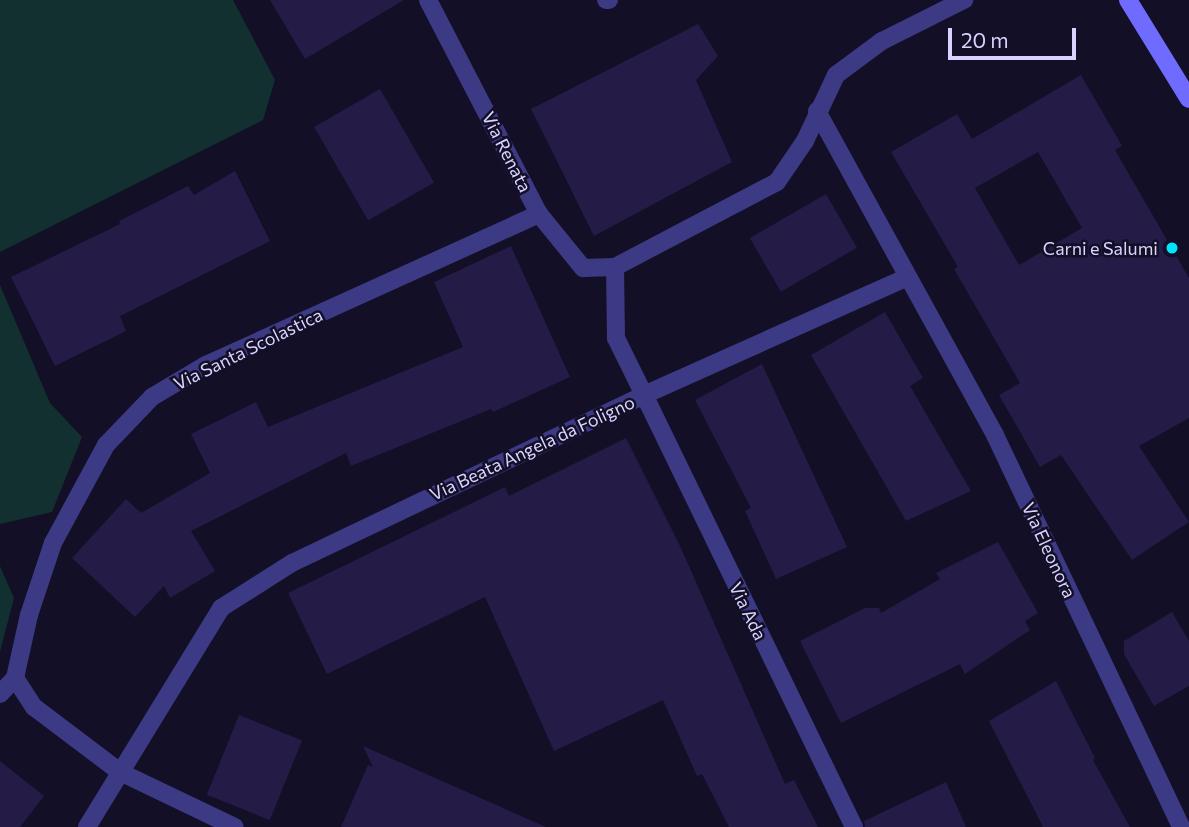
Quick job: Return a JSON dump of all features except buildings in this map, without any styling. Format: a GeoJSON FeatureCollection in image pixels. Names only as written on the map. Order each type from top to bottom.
{"type":"FeatureCollection","features":[{"type":"Feature","properties":{"kind":"street","name":"Via Renata"},"geometry":{"type":"LineString","coordinates":[[428,0],[539,214],[583,268],[615,267]]}},
{"type":"Feature","properties":{"kind":"street"},"geometry":{"type":"LineString","coordinates":[[615,267],[777,182],[805,141],[836,75],[882,41],[964,0]]}},
{"type":"Feature","properties":{"kind":"street"},"geometry":{"type":"LineString","coordinates":[[1128,0],[1189,99]]}},
{"type":"Feature","properties":{"kind":"street","name":"Via Eleonora"},"geometry":{"type":"LineString","coordinates":[[817,111],[995,435],[1181,827]]}},
{"type":"Feature","properties":{"kind":"street","name":"Via Santa Scolastica"},"geometry":{"type":"LineString","coordinates":[[15,678],[29,615],[53,542],[106,445],[152,397],[206,365],[539,214]]}},
{"type":"Feature","properties":{"kind":"street","name":"Via Beata Angela da Foligno"},"geometry":{"type":"LineString","coordinates":[[87,827],[221,608],[292,563],[644,395],[616,338],[615,267]]}},
{"type":"Feature","properties":{"kind":"street"},"geometry":{"type":"LineString","coordinates":[[644,395],[908,277]]}},
{"type":"Feature","properties":{"kind":"street","name":"Via Ada"},"geometry":{"type":"LineString","coordinates":[[644,395],[854,827]]}},
{"type":"Feature","properties":{"kind":"street"},"geometry":{"type":"LineString","coordinates":[[0,694],[15,678],[34,707],[120,772],[235,827]]}},
{"type":"Feature","properties":{"kind":"green space"},"geometry":{"type":"Polygon","coordinates":[[[0,0],[233,0],[275,80],[263,120],[0,252],[0,0]]]}},
{"type":"Feature","properties":{"kind":"green space"},"geometry":{"type":"Polygon","coordinates":[[[0,285],[50,403],[82,437],[52,512],[0,524],[0,285]]]}},
{"type":"Feature","properties":{"kind":"green space"},"geometry":{"type":"Polygon","coordinates":[[[0,566],[14,598],[0,652],[0,566]]]}},
{"type":"Feature","properties":{"kind":"place","name":"Carni e Salumi"},"geometry":{"type":"Point","coordinates":[1172,248]}}]}
